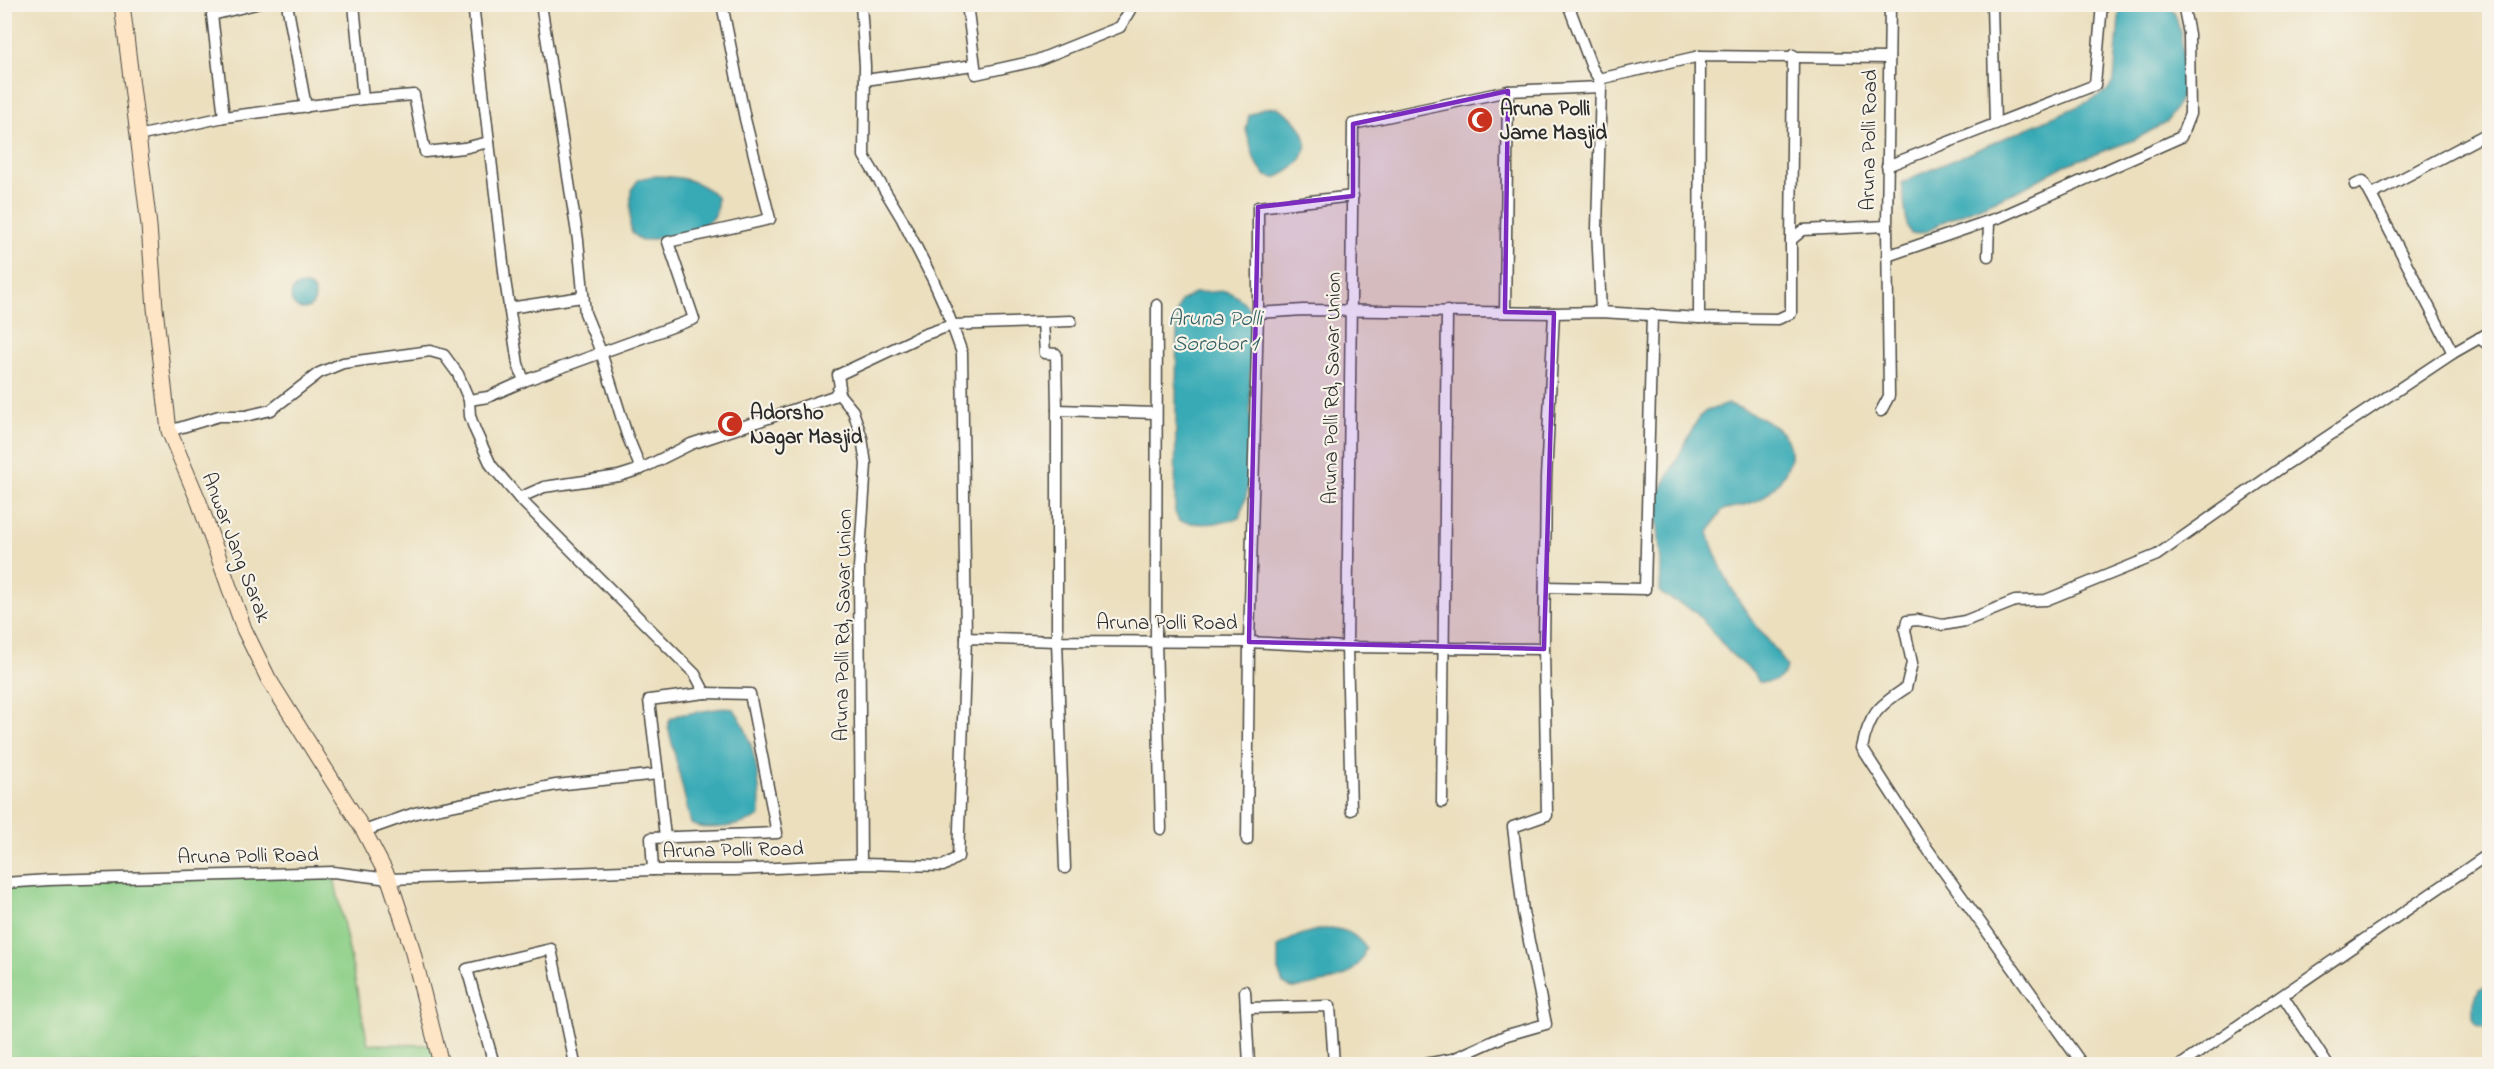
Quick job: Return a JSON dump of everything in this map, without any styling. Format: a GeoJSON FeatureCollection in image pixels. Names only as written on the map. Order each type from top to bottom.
{"type":"FeatureCollection","features":[{"type":"Feature","properties":{"kind":"main road","name":"Anwar Jang Sarak"},"geometry":{"type":"LineString","coordinates":[[122,4],[169,431],[199,502],[244,629],[268,678],[364,831],[389,879],[411,945],[441,1065]]}},
{"type":"Feature","properties":{"kind":"street"},"geometry":{"type":"LineString","coordinates":[[224,117],[212,15],[256,4]]}},
{"type":"Feature","properties":{"kind":"street"},"geometry":{"type":"LineString","coordinates":[[287,4],[306,106]]}},
{"type":"Feature","properties":{"kind":"street"},"geometry":{"type":"LineString","coordinates":[[354,4],[363,99]]}},
{"type":"Feature","properties":{"kind":"street"},"geometry":{"type":"LineString","coordinates":[[473,4],[509,308],[518,364],[524,381]]}},
{"type":"Feature","properties":{"kind":"street"},"geometry":{"type":"LineString","coordinates":[[541,4],[578,240],[582,297],[627,435],[641,469]]}},
{"type":"Feature","properties":{"kind":"street"},"geometry":{"type":"LineString","coordinates":[[469,400],[488,397],[524,381],[694,319],[668,242],[770,219],[745,119],[722,4]]}},
{"type":"Feature","properties":{"kind":"street"},"geometry":{"type":"LineString","coordinates":[[861,4],[865,80],[864,156],[902,219],[938,290],[962,353],[966,638]]}},
{"type":"Feature","properties":{"kind":"street"},"geometry":{"type":"LineString","coordinates":[[967,4],[976,74],[1035,61],[1120,27],[1130,10],[1130,4]]}},
{"type":"Feature","properties":{"kind":"street"},"geometry":{"type":"LineString","coordinates":[[1568,4],[1600,83],[1597,228],[1601,312]]}},
{"type":"Feature","properties":{"kind":"street","name":"Aruna Polli Road"},"geometry":{"type":"LineString","coordinates":[[1791,240],[1803,230],[1887,226],[1890,4]]}},
{"type":"Feature","properties":{"kind":"street"},"geometry":{"type":"LineString","coordinates":[[1992,4],[1995,124]]}},
{"type":"Feature","properties":{"kind":"street"},"geometry":{"type":"LineString","coordinates":[[1887,166],[2095,85],[2102,4]]}},
{"type":"Feature","properties":{"kind":"street"},"geometry":{"type":"LineString","coordinates":[[1887,256],[1989,221],[2181,137],[2190,114],[2189,34],[2183,4]]}},
{"type":"Feature","properties":{"kind":"street"},"geometry":{"type":"LineString","coordinates":[[1505,312],[1508,91],[1600,83],[1700,56],[1793,55],[1889,58]]}},
{"type":"Feature","properties":{"kind":"street"},"geometry":{"type":"LineString","coordinates":[[1258,313],[1303,310],[1601,312],[1699,318],[1778,319],[1791,313],[1793,55]]}},
{"type":"Feature","properties":{"kind":"street"},"geometry":{"type":"LineString","coordinates":[[1699,318],[1700,56]]}},
{"type":"Feature","properties":{"kind":"street"},"geometry":{"type":"LineString","coordinates":[[865,80],[974,65]]}},
{"type":"Feature","properties":{"kind":"street","name":"Aruna Polli Rd, Savar Union"},"geometry":{"type":"LineString","coordinates":[[1351,810],[1347,647],[1353,124],[1508,91]]}},
{"type":"Feature","properties":{"kind":"street"},"geometry":{"type":"LineString","coordinates":[[138,136],[224,117],[363,99],[414,96],[425,152],[464,148],[489,142]]}},
{"type":"Feature","properties":{"kind":"street"},"geometry":{"type":"LineString","coordinates":[[2371,195],[2490,132]]}},
{"type":"Feature","properties":{"kind":"street"},"geometry":{"type":"LineString","coordinates":[[2355,185],[2363,181],[2453,353]]}},
{"type":"Feature","properties":{"kind":"street","name":"Aruna Polli Road"},"geometry":{"type":"LineString","coordinates":[[1247,840],[1249,642],[1258,313],[1258,207],[1353,196]]}},
{"type":"Feature","properties":{"kind":"street"},"geometry":{"type":"LineString","coordinates":[[1988,256],[1989,221]]}},
{"type":"Feature","properties":{"kind":"street"},"geometry":{"type":"LineString","coordinates":[[1881,411],[1889,396],[1887,226]]}},
{"type":"Feature","properties":{"kind":"street"},"geometry":{"type":"LineString","coordinates":[[509,308],[582,297]]}},
{"type":"Feature","properties":{"kind":"street"},"geometry":{"type":"LineString","coordinates":[[1157,304],[1156,640],[1161,829]]}},
{"type":"Feature","properties":{"kind":"street"},"geometry":{"type":"LineString","coordinates":[[1442,802],[1447,311]]}},
{"type":"Feature","properties":{"kind":"street"},"geometry":{"type":"LineString","coordinates":[[1425,1065],[1453,1059],[1507,1035],[1546,1024],[1522,912],[1514,828],[1547,815],[1544,649],[1546,478],[1554,313]]}},
{"type":"Feature","properties":{"kind":"street"},"geometry":{"type":"LineString","coordinates":[[1545,587],[1646,589],[1652,315]]}},
{"type":"Feature","properties":{"kind":"street"},"geometry":{"type":"LineString","coordinates":[[519,498],[544,487],[619,476],[641,469],[692,444],[824,400],[838,393],[841,381],[838,375],[923,335],[952,325],[1071,321]]}},
{"type":"Feature","properties":{"kind":"street"},"geometry":{"type":"LineString","coordinates":[[1043,322],[1045,353],[1056,354],[1057,641],[1065,868]]}},
{"type":"Feature","properties":{"kind":"street"},"geometry":{"type":"LineString","coordinates":[[2082,1065],[1924,844],[1862,748],[1871,717],[1882,703],[1906,688],[1912,663],[1905,630],[1907,621],[1918,620],[1944,625],[1965,621],[2014,601],[2046,600],[2157,555],[2288,463],[2453,353],[2490,332]]}},
{"type":"Feature","properties":{"kind":"street"},"geometry":{"type":"LineString","coordinates":[[2479,338],[2490,346]]}},
{"type":"Feature","properties":{"kind":"street"},"geometry":{"type":"LineString","coordinates":[[169,431],[219,416],[245,416],[270,410],[319,373],[344,363],[430,351],[444,355],[458,374],[469,400],[470,416],[491,465],[519,498],[695,674],[705,693]]}},
{"type":"Feature","properties":{"kind":"street","name":"Aruna Polli Rd, Savar Union"},"geometry":{"type":"LineString","coordinates":[[838,393],[854,411],[862,438],[866,464],[859,568],[861,864]]}},
{"type":"Feature","properties":{"kind":"street"},"geometry":{"type":"LineString","coordinates":[[1057,411],[1156,413]]}},
{"type":"Feature","properties":{"kind":"street","name":"Aruna Polli Road"},"geometry":{"type":"LineString","coordinates":[[4,884],[48,879],[333,872],[389,879],[653,870],[735,870],[861,864],[943,867],[958,857],[966,638],[1544,649]]}},
{"type":"Feature","properties":{"kind":"street"},"geometry":{"type":"LineString","coordinates":[[653,870],[651,838],[777,833],[750,694],[705,693],[649,700],[664,837]]}},
{"type":"Feature","properties":{"kind":"street"},"geometry":{"type":"LineString","coordinates":[[364,831],[415,813],[556,785],[658,774]]}},
{"type":"Feature","properties":{"kind":"street"},"geometry":{"type":"LineString","coordinates":[[2182,1065],[2490,853]]}},
{"type":"Feature","properties":{"kind":"street"},"geometry":{"type":"LineString","coordinates":[[494,1065],[467,969],[551,949],[574,1065]]}},
{"type":"Feature","properties":{"kind":"street"},"geometry":{"type":"LineString","coordinates":[[1245,991],[1249,1065]]}},
{"type":"Feature","properties":{"kind":"street"},"geometry":{"type":"LineString","coordinates":[[2283,996],[2327,1065]]}},
{"type":"Feature","properties":{"kind":"street"},"geometry":{"type":"LineString","coordinates":[[1246,1008],[1330,1006],[1335,1065]]}},
{"type":"Feature","properties":{"kind":"highlighted area"},"geometry":{"type":"Polygon","coordinates":[[[1508,91],[1505,312],[1554,313],[1544,649],[1249,642],[1258,207],[1353,196],[1353,124],[1508,91]]]}},
{"type":"Feature","properties":{"kind":"green space"},"geometry":{"type":"Polygon","coordinates":[[[333,872],[368,1044],[436,1045],[441,1064],[5,1064],[4,887],[333,872]]]}},
{"type":"Feature","properties":{"kind":"water"},"geometry":{"type":"Polygon","coordinates":[[[2120,5],[2167,5],[2174,11],[2181,35],[2185,79],[2182,96],[2167,122],[2134,140],[2065,165],[2020,190],[1942,222],[1928,231],[1911,234],[1907,225],[1902,183],[2106,92],[2114,81],[2120,5]]]}},
{"type":"Feature","properties":{"kind":"water"},"geometry":{"type":"Polygon","coordinates":[[[1277,107],[1298,124],[1304,134],[1306,144],[1304,153],[1298,162],[1289,171],[1275,178],[1266,176],[1255,161],[1246,130],[1249,115],[1264,108],[1277,107]]]}},
{"type":"Feature","properties":{"kind":"water"},"geometry":{"type":"Polygon","coordinates":[[[653,176],[687,180],[703,186],[717,197],[715,215],[696,229],[641,241],[632,233],[630,225],[631,190],[639,179],[653,176]]]}},
{"type":"Feature","properties":{"kind":"water"},"geometry":{"type":"Polygon","coordinates":[[[303,285],[312,288],[315,297],[312,306],[303,309],[294,306],[291,297],[294,288],[303,285]]]}},
{"type":"Feature","properties":{"kind":"water","name":"Aruna Polli Sorobor 1"},"geometry":{"type":"Polygon","coordinates":[[[1225,291],[1243,301],[1253,319],[1249,484],[1239,518],[1209,524],[1179,521],[1175,512],[1177,312],[1181,301],[1194,293],[1225,291]]]}},
{"type":"Feature","properties":{"kind":"water"},"geometry":{"type":"Polygon","coordinates":[[[1729,404],[1777,428],[1787,440],[1790,448],[1788,465],[1775,487],[1758,500],[1722,510],[1708,533],[1717,559],[1736,595],[1787,667],[1779,678],[1768,682],[1759,682],[1754,673],[1730,653],[1695,611],[1660,592],[1661,564],[1657,516],[1659,493],[1699,417],[1706,411],[1729,404]]]}},
{"type":"Feature","properties":{"kind":"water"},"geometry":{"type":"Polygon","coordinates":[[[723,708],[734,709],[747,733],[755,760],[760,816],[745,823],[706,828],[691,824],[668,726],[670,719],[678,715],[723,708]]]}},
{"type":"Feature","properties":{"kind":"water"},"geometry":{"type":"Polygon","coordinates":[[[1331,928],[1351,934],[1366,948],[1355,968],[1340,978],[1299,988],[1283,984],[1278,970],[1278,947],[1303,934],[1331,928]]]}},
{"type":"Feature","properties":{"kind":"water"},"geometry":{"type":"Polygon","coordinates":[[[2489,985],[2489,1027],[2476,1024],[2473,1007],[2479,989],[2489,985]]]}},
{"type":"Feature","properties":{"kind":"place","name":"Aruna Polli Jame Masjid"},"geometry":{"type":"Point","coordinates":[1480,120]}},
{"type":"Feature","properties":{"kind":"place","name":"Adorsho Nagar Masjid"},"geometry":{"type":"Point","coordinates":[730,424]}}]}
